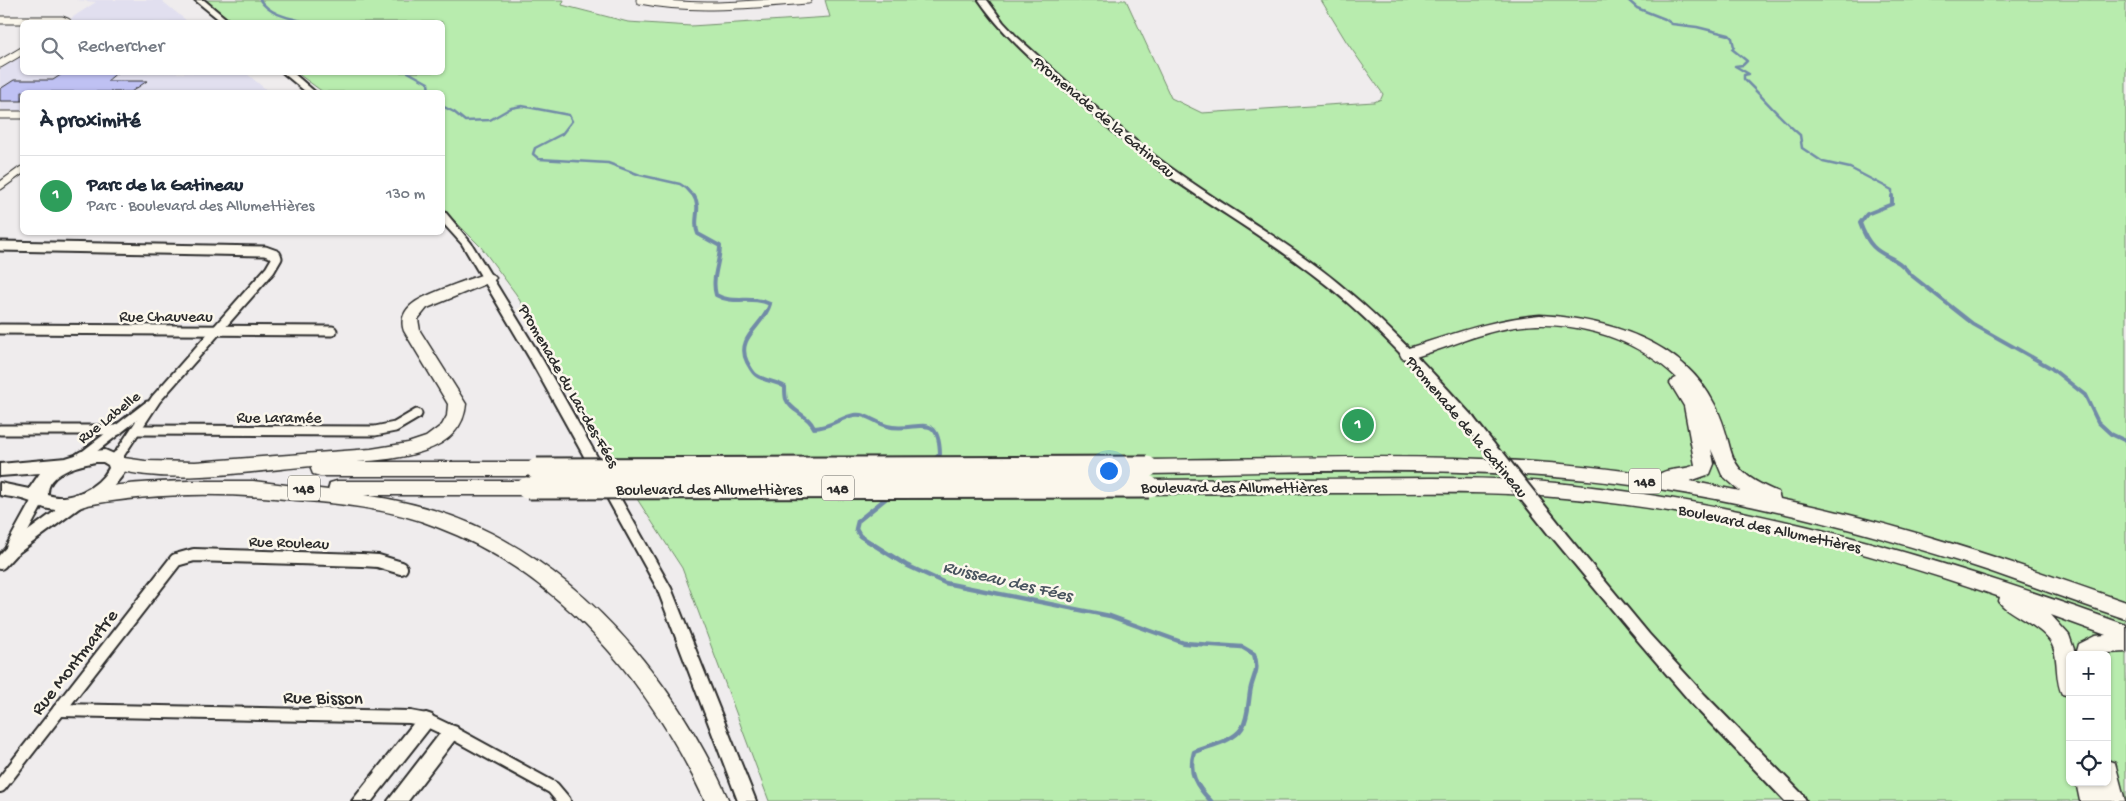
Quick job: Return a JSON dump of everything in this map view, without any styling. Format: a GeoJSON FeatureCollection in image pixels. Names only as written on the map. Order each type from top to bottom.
{"type":"FeatureCollection","features":[{"type":"Feature","properties":{"kind":"highway"},"geometry":{"type":"LineString","coordinates":[[193,469],[398,452],[432,442],[448,429],[458,410],[457,404],[412,331],[410,320],[413,311],[421,305],[488,278]]}},
{"type":"Feature","properties":{"kind":"highway"},"geometry":{"type":"LineString","coordinates":[[1412,358],[1497,326],[1525,321],[1572,323],[1623,336],[1660,355],[1692,382],[1707,406],[1722,459],[1740,481],[1762,494],[1830,518]]}},
{"type":"Feature","properties":{"kind":"highway"},"geometry":{"type":"LineString","coordinates":[[1412,358],[1502,334],[1538,328],[1588,333],[1622,343],[1645,356],[1673,376],[1690,400],[1705,464],[1703,469],[1686,476],[1663,478],[1612,476]]}},
{"type":"Feature","properties":{"kind":"highway","name":"Boulevard des Allumettières"},"geometry":{"type":"LineString","coordinates":[[116,462],[145,468],[193,469],[1148,466],[1461,466],[1536,469],[1612,476],[1714,493],[1830,518],[2000,566],[2126,611]]}},
{"type":"Feature","properties":{"kind":"highway","name":"Boulevard des Allumettières"},"geometry":{"type":"LineString","coordinates":[[81,499],[113,492],[150,488],[1454,486],[1521,488],[1597,495],[1686,508],[1780,527],[1940,570],[2022,596],[2126,634]]}},
{"type":"Feature","properties":{"kind":"highway"},"geometry":{"type":"LineString","coordinates":[[242,488],[332,496],[391,506],[444,521],[507,549],[569,597],[632,662],[658,696],[694,754],[717,801]]}},
{"type":"Feature","properties":{"kind":"highway"},"geometry":{"type":"LineString","coordinates":[[1940,570],[2015,604],[2042,621],[2061,641],[2066,667]]}},
{"type":"Feature","properties":{"kind":"highway"},"geometry":{"type":"LineString","coordinates":[[2087,651],[2095,645],[2126,643]]}},
{"type":"Feature","properties":{"kind":"highway"},"geometry":{"type":"LineString","coordinates":[[2089,786],[2092,801]]}},
{"type":"Feature","properties":{"kind":"highway"},"geometry":{"type":"LineString","coordinates":[[2110,786],[2114,801]]}},
{"type":"Feature","properties":{"kind":"main road"},"geometry":{"type":"LineString","coordinates":[[0,470],[37,467],[105,456],[116,462],[118,468],[111,481],[93,494],[81,499],[58,504],[0,489]]}},
{"type":"Feature","properties":{"kind":"main road"},"geometry":{"type":"LineString","coordinates":[[39,498],[38,490],[42,482],[62,466],[78,460]]}},
{"type":"Feature","properties":{"kind":"street"},"geometry":{"type":"LineString","coordinates":[[199,0],[224,20]]}},
{"type":"Feature","properties":{"kind":"street"},"geometry":{"type":"LineString","coordinates":[[640,0],[720,6],[808,0]]}},
{"type":"Feature","properties":{"kind":"street","name":"Promenade de la Gatineau"},"geometry":{"type":"LineString","coordinates":[[983,0],[1000,24],[1014,39],[1126,138],[1170,171],[1315,271],[1366,313],[1412,358],[1468,420],[1557,533],[1682,682],[1797,801]]}},
{"type":"Feature","properties":{"kind":"street"},"geometry":{"type":"LineString","coordinates":[[0,20],[20,21]]}},
{"type":"Feature","properties":{"kind":"street"},"geometry":{"type":"LineString","coordinates":[[0,64],[20,52]]}},
{"type":"Feature","properties":{"kind":"street"},"geometry":{"type":"LineString","coordinates":[[290,75],[308,90]]}},
{"type":"Feature","properties":{"kind":"street"},"geometry":{"type":"LineString","coordinates":[[0,115],[20,115]]}},
{"type":"Feature","properties":{"kind":"street"},"geometry":{"type":"LineString","coordinates":[[0,186],[20,171]]}},
{"type":"Feature","properties":{"kind":"street"},"geometry":{"type":"LineString","coordinates":[[0,178],[20,178]]}},
{"type":"Feature","properties":{"kind":"street","name":"Promenade du Lac-des-Fées"},"geometry":{"type":"LineString","coordinates":[[445,218],[466,243],[488,278],[567,414],[664,588],[747,801]]}},
{"type":"Feature","properties":{"kind":"street","name":"Rue Labelle"},"geometry":{"type":"LineString","coordinates":[[0,246],[265,251],[276,255],[277,258],[270,270],[219,330],[156,399],[78,460]]}},
{"type":"Feature","properties":{"kind":"street","name":"Rue Chauveau"},"geometry":{"type":"LineString","coordinates":[[0,329],[332,331]]}},
{"type":"Feature","properties":{"kind":"street","name":"Rue Labelle"},"geometry":{"type":"LineString","coordinates":[[116,462],[156,399]]}},
{"type":"Feature","properties":{"kind":"street","name":"Rue Laramée"},"geometry":{"type":"LineString","coordinates":[[136,430],[376,431],[395,427],[417,414]]}},
{"type":"Feature","properties":{"kind":"street"},"geometry":{"type":"LineString","coordinates":[[0,430],[118,430]]}},
{"type":"Feature","properties":{"kind":"street"},"geometry":{"type":"LineString","coordinates":[[11,551],[23,525],[39,498]]}},
{"type":"Feature","properties":{"kind":"street"},"geometry":{"type":"LineString","coordinates":[[0,563],[11,551],[81,499]]}},
{"type":"Feature","properties":{"kind":"street","name":"Rue Rouleau"},"geometry":{"type":"LineString","coordinates":[[176,560],[194,555],[362,560],[378,561],[401,568]]}},
{"type":"Feature","properties":{"kind":"street","name":"Rue Montmartre"},"geometry":{"type":"LineString","coordinates":[[0,786],[176,560]]}},
{"type":"Feature","properties":{"kind":"street","name":"Rue Bisson"},"geometry":{"type":"LineString","coordinates":[[59,710],[410,717],[426,720],[451,732],[553,788],[564,801]]}},
{"type":"Feature","properties":{"kind":"street"},"geometry":{"type":"LineString","coordinates":[[361,801],[426,720]]}},
{"type":"Feature","properties":{"kind":"street"},"geometry":{"type":"LineString","coordinates":[[397,801],[451,732]]}},
{"type":"Feature","properties":{"kind":"shaded area"},"geometry":{"type":"Polygon","coordinates":[[[75,0],[161,0],[186,20],[70,19],[96,2],[75,0]]]}},
{"type":"Feature","properties":{"kind":"shaded area"},"geometry":{"type":"Polygon","coordinates":[[[20,57],[20,75],[248,75],[267,90],[20,90],[20,110],[0,110],[0,69],[20,57]]]}},
{"type":"Feature","properties":{"kind":"green space"},"geometry":{"type":"Polygon","coordinates":[[[206,0],[564,0],[562,5],[628,22],[691,26],[830,17],[825,0],[1126,0],[1171,98],[1202,113],[1374,102],[1381,99],[1383,94],[1346,41],[1321,0],[2126,0],[2126,801],[769,801],[682,568],[611,459],[516,294],[481,247],[445,211],[445,90],[320,90],[300,75],[445,75],[445,20],[231,20],[206,0]]]}},
{"type":"Feature","properties":{"kind":"building"},"geometry":{"type":"Polygon","coordinates":[[[60,75],[114,75],[107,81],[147,81],[134,90],[20,90],[20,101],[0,101],[0,89],[14,80],[53,80],[60,75]]]}},
{"type":"Feature","properties":{"kind":"waterway","name":"Ruisseau des Fées"},"geometry":{"type":"LineString","coordinates":[[260,0],[274,12],[298,20]]}},
{"type":"Feature","properties":{"kind":"waterway"},"geometry":{"type":"LineString","coordinates":[[1628,0],[1637,8],[1665,19],[1672,24],[1697,27],[1729,35],[1732,38],[1734,47],[1732,49],[1747,61],[1743,65],[1735,66],[1749,74],[1744,75],[1744,79],[1800,135],[1802,148],[1823,162],[1850,168],[1892,190],[1892,204],[1867,214],[1860,223],[1865,236],[1871,244],[1904,267],[1911,275],[1973,324],[2051,368],[2085,395],[2098,422],[2111,434],[2126,441]]}},
{"type":"Feature","properties":{"kind":"waterway","name":"Ruisseau des Fées"},"geometry":{"type":"LineString","coordinates":[[413,75],[428,83],[429,90]]}},
{"type":"Feature","properties":{"kind":"waterway","name":"Ruisseau des Fées"},"geometry":{"type":"LineString","coordinates":[[445,108],[465,121],[490,120],[511,108],[522,106],[569,115],[572,121],[562,134],[535,148],[533,154],[539,159],[608,163],[640,175],[680,184],[695,198]]}},
{"type":"Feature","properties":{"kind":"waterway","name":"Ruisseau des Fées"},"geometry":{"type":"LineString","coordinates":[[695,198],[697,206],[696,229],[698,234],[720,246],[715,277],[716,295],[722,298],[756,300],[770,304],[767,312],[747,338],[745,345],[744,353],[747,362],[755,374],[785,387],[788,403],[808,419],[814,428],[820,428],[854,415],[867,417],[883,425],[897,428],[930,427],[935,431],[939,440],[940,454],[937,457]]}},
{"type":"Feature","properties":{"kind":"waterway","name":"Ruisseau des Fées"},"geometry":{"type":"LineString","coordinates":[[933,460],[937,457]]}},
{"type":"Feature","properties":{"kind":"waterway","name":"Ruisseau des Fées"},"geometry":{"type":"LineString","coordinates":[[889,496],[858,521],[856,529],[860,536],[906,565],[945,583],[1110,616],[1184,643],[1242,647],[1254,654],[1256,671],[1251,687],[1246,719],[1242,728],[1233,737],[1194,752],[1192,766],[1195,779],[1201,790],[1211,801]]}},
{"type":"Feature","properties":{"kind":"place","name":"Parc de la Gatineau"},"geometry":{"type":"Point","coordinates":[1358,425]}}]}
